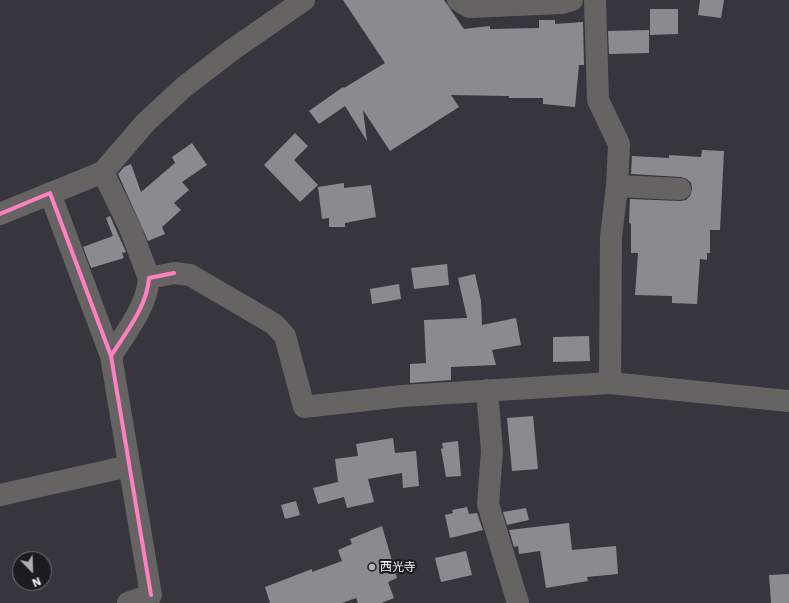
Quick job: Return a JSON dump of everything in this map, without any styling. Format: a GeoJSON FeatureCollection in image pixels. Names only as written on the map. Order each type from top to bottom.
{"type":"FeatureCollection","features":[{"type":"Feature","properties":{"kind":"street"},"geometry":{"type":"LineString","coordinates":[[0,214],[102,172],[146,122],[184,87],[232,50],[304,0]]}},
{"type":"Feature","properties":{"kind":"street"},"geometry":{"type":"LineString","coordinates":[[458,0],[469,7],[562,3],[572,0]]}},
{"type":"Feature","properties":{"kind":"street"},"geometry":{"type":"LineString","coordinates":[[595,0],[598,100],[619,144],[617,186],[611,237],[610,383]]}},
{"type":"Feature","properties":{"kind":"street"},"geometry":{"type":"LineString","coordinates":[[102,172],[130,228],[149,278],[148,290],[144,303],[111,356]]}},
{"type":"Feature","properties":{"kind":"street"},"geometry":{"type":"LineString","coordinates":[[617,186],[680,189]]}},
{"type":"Feature","properties":{"kind":"street"},"geometry":{"type":"LineString","coordinates":[[50,193],[111,356],[151,595],[128,603]]}},
{"type":"Feature","properties":{"kind":"street"},"geometry":{"type":"LineString","coordinates":[[149,278],[174,273],[190,275],[274,324],[285,336],[304,407],[402,396],[610,383],[789,401]]}},
{"type":"Feature","properties":{"kind":"street"},"geometry":{"type":"LineString","coordinates":[[488,390],[492,451],[488,504],[518,603]]}},
{"type":"Feature","properties":{"kind":"street"},"geometry":{"type":"LineString","coordinates":[[0,495],[129,466]]}},
{"type":"Feature","properties":{"kind":"building"},"geometry":{"type":"Polygon","coordinates":[[[343,0],[444,0],[464,29],[490,26],[490,29],[539,28],[539,20],[555,20],[555,24],[583,22],[584,65],[579,65],[575,107],[543,104],[543,98],[451,95],[459,107],[390,151],[363,110],[367,141],[345,106],[319,124],[309,111],[343,87],[344,88],[385,63],[343,0]]]}},
{"type":"Feature","properties":{"kind":"building"},"geometry":{"type":"Polygon","coordinates":[[[700,0],[724,0],[721,18],[698,15],[700,0]]]}},
{"type":"Feature","properties":{"kind":"building"},"geometry":{"type":"Polygon","coordinates":[[[650,9],[678,9],[678,34],[650,35],[650,9]]]}},
{"type":"Feature","properties":{"kind":"building"},"geometry":{"type":"Polygon","coordinates":[[[649,30],[649,53],[609,54],[608,31],[649,30]]]}},
{"type":"Feature","properties":{"kind":"building"},"geometry":{"type":"Polygon","coordinates":[[[295,133],[308,146],[294,160],[318,185],[300,202],[264,165],[295,133]]]}},
{"type":"Feature","properties":{"kind":"building"},"geometry":{"type":"Polygon","coordinates":[[[192,143],[207,165],[182,182],[189,190],[174,203],[181,210],[162,227],[165,234],[148,241],[118,174],[124,167],[131,164],[141,192],[175,163],[172,157],[192,143]]]}},
{"type":"Feature","properties":{"kind":"building"},"geometry":{"type":"Polygon","coordinates":[[[702,150],[724,151],[720,230],[710,230],[710,253],[707,253],[707,260],[700,259],[697,304],[672,303],[672,296],[635,295],[638,253],[631,253],[631,224],[629,223],[630,199],[680,201],[686,200],[690,196],[692,189],[691,183],[687,179],[681,177],[631,174],[632,156],[669,158],[669,155],[701,157],[702,150]]]}},
{"type":"Feature","properties":{"kind":"building"},"geometry":{"type":"Polygon","coordinates":[[[344,183],[344,188],[371,185],[376,217],[345,223],[345,227],[329,227],[329,218],[322,219],[318,187],[344,183]]]}},
{"type":"Feature","properties":{"kind":"building"},"geometry":{"type":"Polygon","coordinates":[[[110,216],[126,252],[122,253],[124,258],[91,268],[83,247],[113,236],[106,218],[110,216]]]}},
{"type":"Feature","properties":{"kind":"building"},"geometry":{"type":"Polygon","coordinates":[[[447,264],[449,285],[414,289],[411,268],[447,264]]]}},
{"type":"Feature","properties":{"kind":"building"},"geometry":{"type":"Polygon","coordinates":[[[475,274],[481,301],[482,325],[516,318],[521,345],[492,350],[496,365],[451,367],[451,380],[410,383],[410,364],[426,363],[424,320],[467,318],[458,278],[475,274]]]}},
{"type":"Feature","properties":{"kind":"building"},"geometry":{"type":"Polygon","coordinates":[[[399,284],[401,299],[372,304],[370,289],[399,284]]]}},
{"type":"Feature","properties":{"kind":"building"},"geometry":{"type":"Polygon","coordinates":[[[589,336],[590,361],[553,362],[553,337],[589,336]]]}},
{"type":"Feature","properties":{"kind":"building"},"geometry":{"type":"Polygon","coordinates":[[[533,416],[538,469],[512,471],[507,418],[533,416]]]}},
{"type":"Feature","properties":{"kind":"building"},"geometry":{"type":"Polygon","coordinates":[[[393,438],[395,453],[416,451],[419,486],[403,488],[402,473],[368,479],[374,502],[347,508],[344,497],[318,504],[313,488],[338,482],[335,459],[358,456],[356,444],[393,438]]]}},
{"type":"Feature","properties":{"kind":"building"},"geometry":{"type":"Polygon","coordinates":[[[458,441],[461,476],[446,477],[441,449],[443,448],[442,443],[458,441]]]}},
{"type":"Feature","properties":{"kind":"building"},"geometry":{"type":"Polygon","coordinates":[[[296,501],[300,515],[285,519],[281,505],[296,501]]]}},
{"type":"Feature","properties":{"kind":"building"},"geometry":{"type":"Polygon","coordinates":[[[467,507],[469,514],[477,513],[483,530],[450,538],[445,515],[453,513],[452,510],[467,507]]]}},
{"type":"Feature","properties":{"kind":"building"},"geometry":{"type":"Polygon","coordinates":[[[526,508],[529,520],[507,525],[503,512],[526,508]]]}},
{"type":"Feature","properties":{"kind":"building"},"geometry":{"type":"Polygon","coordinates":[[[569,523],[572,550],[616,546],[618,574],[587,577],[588,581],[546,588],[540,551],[519,554],[518,546],[514,547],[509,530],[569,523]]]}},
{"type":"Feature","properties":{"kind":"building"},"geometry":{"type":"Polygon","coordinates":[[[382,526],[397,578],[388,582],[394,598],[381,603],[358,603],[356,598],[342,603],[270,603],[265,587],[312,569],[312,572],[342,561],[338,550],[352,544],[350,539],[382,526]]]}},
{"type":"Feature","properties":{"kind":"building"},"geometry":{"type":"Polygon","coordinates":[[[466,551],[472,575],[441,582],[435,558],[466,551]]]}},
{"type":"Feature","properties":{"kind":"building"},"geometry":{"type":"Polygon","coordinates":[[[789,574],[789,603],[771,603],[769,575],[789,574]]]}},
{"type":"Feature","properties":{"kind":"cycle path"},"geometry":{"type":"LineString","coordinates":[[0,214],[50,193],[111,356]]}},
{"type":"Feature","properties":{"kind":"cycle path"},"geometry":{"type":"LineString","coordinates":[[151,595],[111,356],[140,309],[149,278],[174,273]]}},
{"type":"Feature","properties":{"kind":"place","name":"西光寺"},"geometry":{"type":"Point","coordinates":[372,567]}}]}
